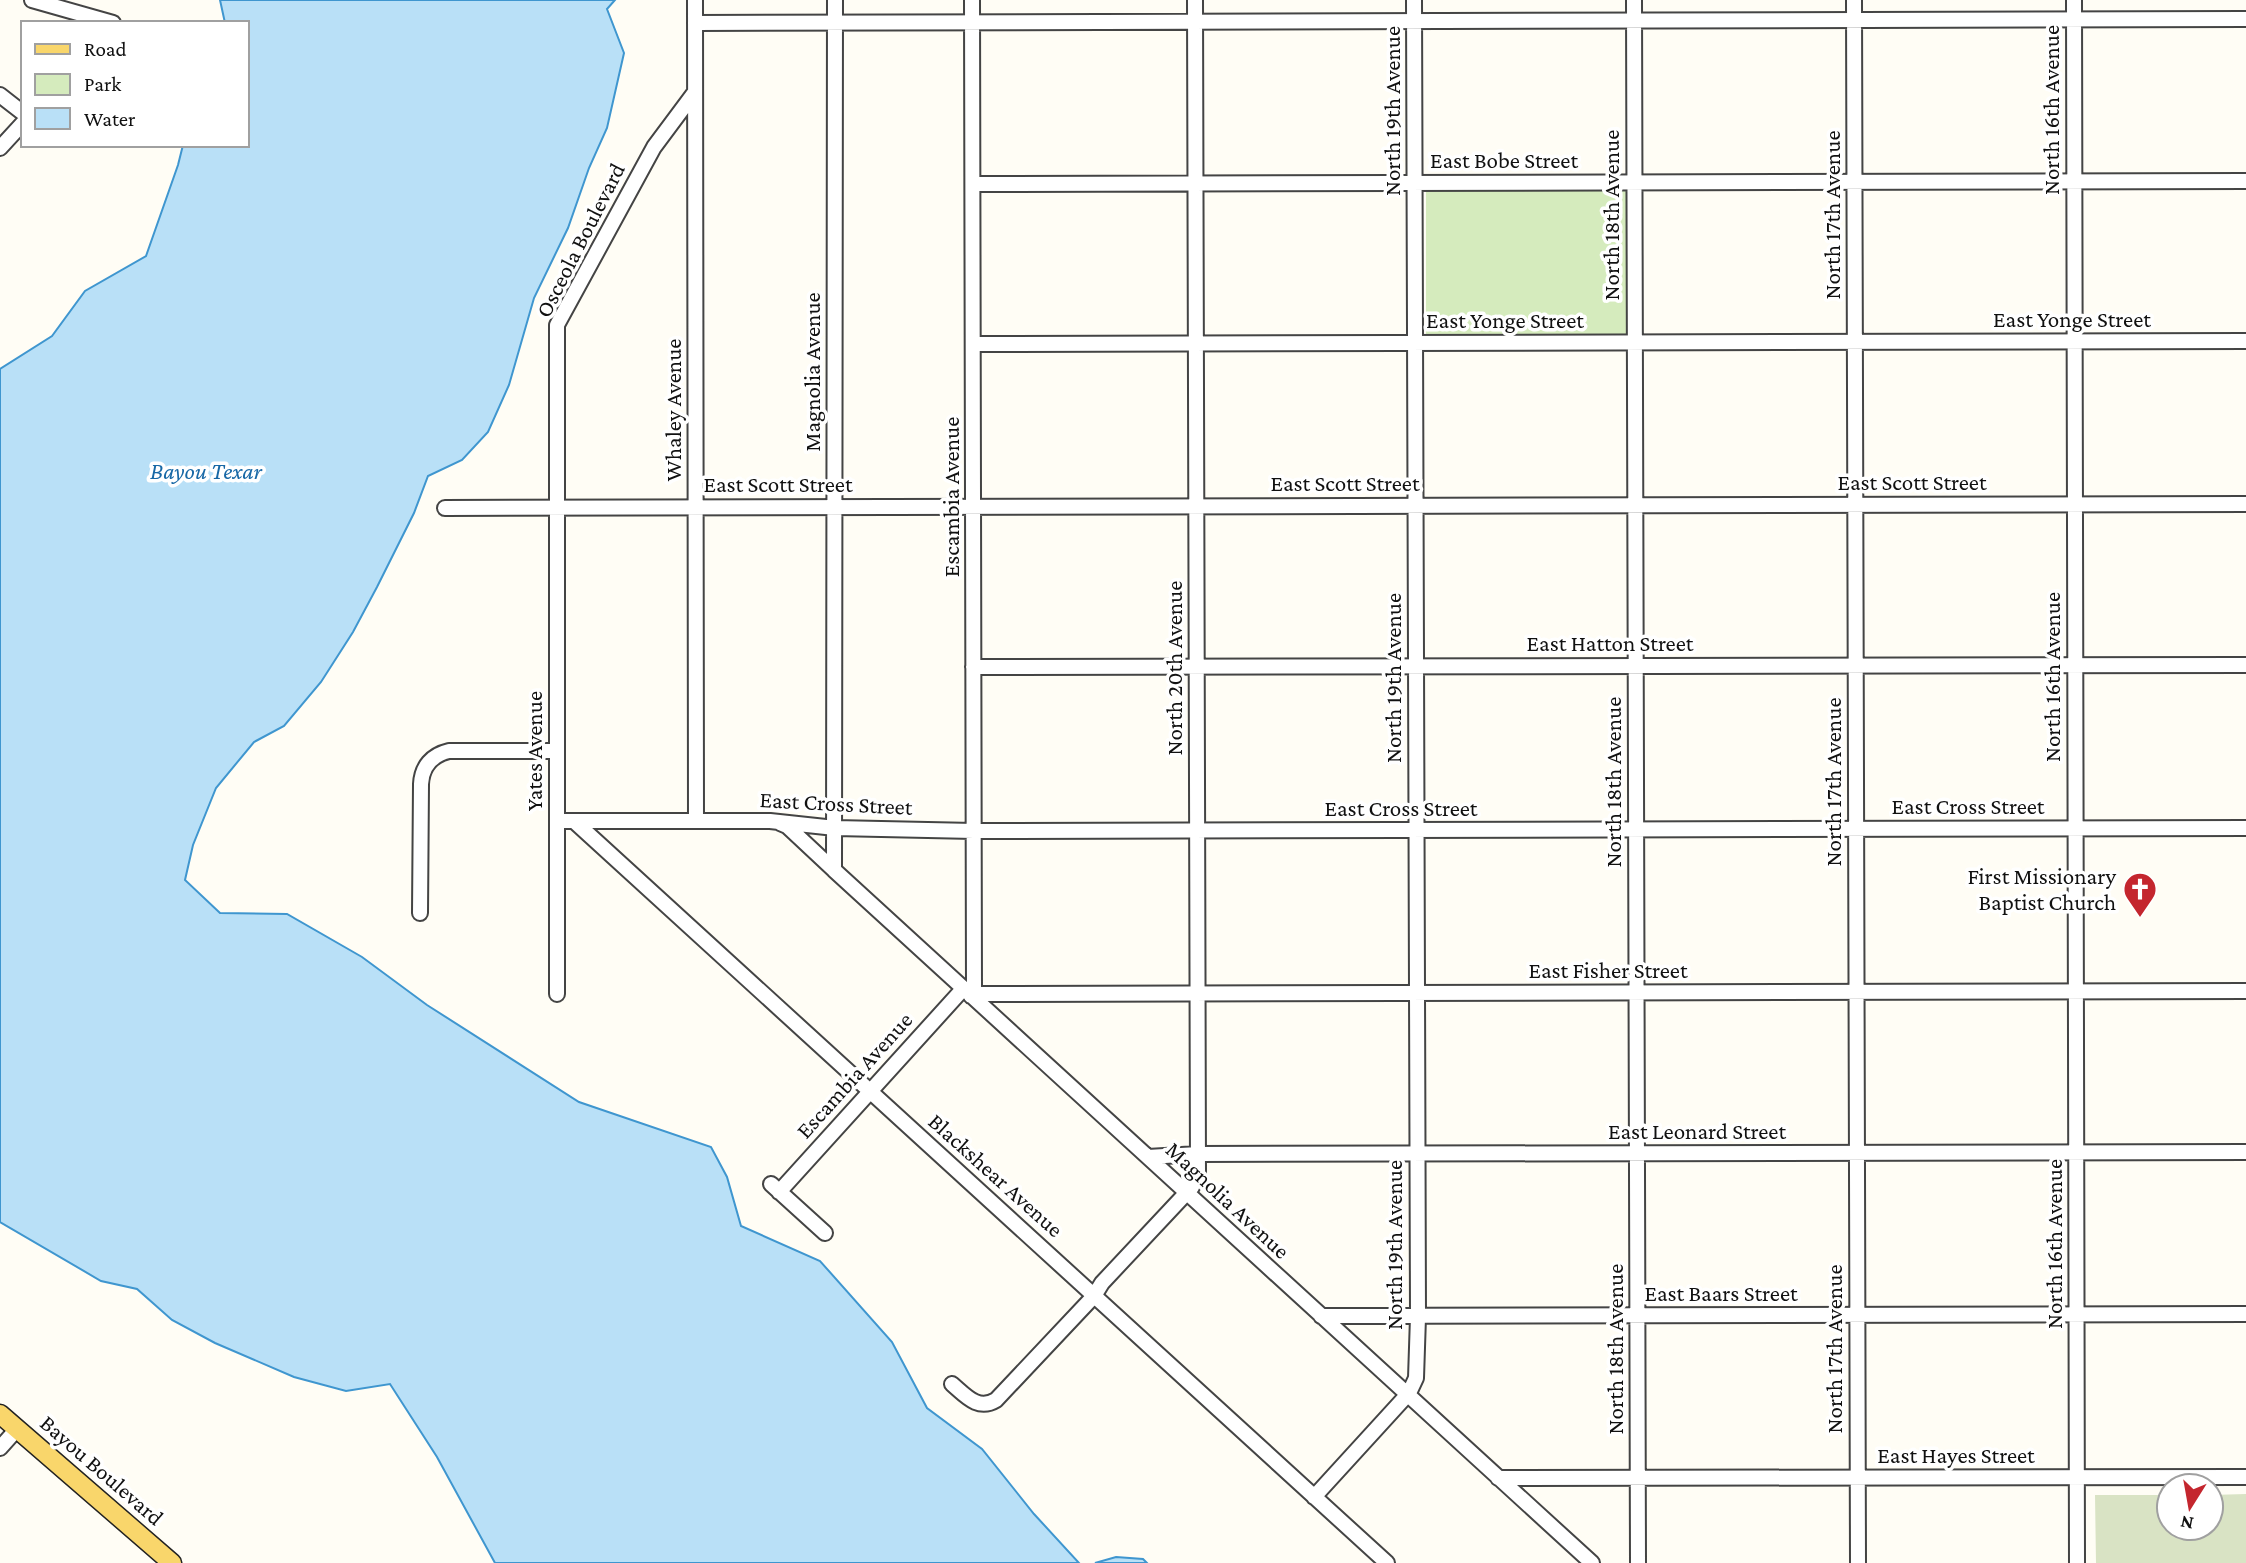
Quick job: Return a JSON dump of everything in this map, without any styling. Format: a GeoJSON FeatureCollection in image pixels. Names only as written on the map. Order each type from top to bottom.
{"type":"FeatureCollection","features":[{"type":"Feature","properties":{"kind":"main road","name":"Bayou Boulevard"},"geometry":{"type":"LineString","coordinates":[[0,1414],[172,1563]]}},
{"type":"Feature","properties":{"kind":"street"},"geometry":{"type":"LineString","coordinates":[[32,0],[90,20]]}},
{"type":"Feature","properties":{"kind":"street","name":"Whaley Avenue"},"geometry":{"type":"LineString","coordinates":[[695,0],[696,820]]}},
{"type":"Feature","properties":{"kind":"street","name":"Magnolia Avenue"},"geometry":{"type":"LineString","coordinates":[[834,870],[835,0]]}},
{"type":"Feature","properties":{"kind":"street","name":"Escambia Avenue"},"geometry":{"type":"LineString","coordinates":[[825,1233],[775,1188],[969,993],[974,831],[972,0]]}},
{"type":"Feature","properties":{"kind":"street","name":"North 20th Avenue"},"geometry":{"type":"LineString","coordinates":[[952,1384],[979,1404],[986,1405],[996,1400],[1094,1296],[1102,1283],[1187,1193],[1196,1180],[1195,0]]}},
{"type":"Feature","properties":{"kind":"street","name":"North 19th Avenue"},"geometry":{"type":"LineString","coordinates":[[1407,1395],[1416,1378],[1418,1317],[1414,0]]}},
{"type":"Feature","properties":{"kind":"street","name":"North 18th Avenue"},"geometry":{"type":"LineString","coordinates":[[1634,0],[1638,1563]]}},
{"type":"Feature","properties":{"kind":"street","name":"North 17th Avenue"},"geometry":{"type":"LineString","coordinates":[[1854,0],[1858,1563]]}},
{"type":"Feature","properties":{"kind":"street","name":"North 16th Avenue"},"geometry":{"type":"LineString","coordinates":[[2074,0],[2077,1563]]}},
{"type":"Feature","properties":{"kind":"street"},"geometry":{"type":"LineString","coordinates":[[695,23],[2246,19]]}},
{"type":"Feature","properties":{"kind":"street","name":"Osceola Boulevard"},"geometry":{"type":"LineString","coordinates":[[556,508],[557,325],[654,147],[695,92]]}},
{"type":"Feature","properties":{"kind":"street"},"geometry":{"type":"LineString","coordinates":[[0,95],[21,111]]}},
{"type":"Feature","properties":{"kind":"street"},"geometry":{"type":"LineString","coordinates":[[0,148],[21,125]]}},
{"type":"Feature","properties":{"kind":"street","name":"East Bobe Street"},"geometry":{"type":"LineString","coordinates":[[973,184],[2246,181]]}},
{"type":"Feature","properties":{"kind":"street","name":"East Yonge Street"},"geometry":{"type":"LineString","coordinates":[[973,344],[2246,341]]}},
{"type":"Feature","properties":{"kind":"street","name":"East Scott Street"},"geometry":{"type":"LineString","coordinates":[[445,508],[2246,504]]}},
{"type":"Feature","properties":{"kind":"street","name":"Yates Avenue"},"geometry":{"type":"LineString","coordinates":[[556,508],[557,993]]}},
{"type":"Feature","properties":{"kind":"street","name":"East Hatton Street"},"geometry":{"type":"LineString","coordinates":[[973,667],[2246,665]]}},
{"type":"Feature","properties":{"kind":"street"},"geometry":{"type":"LineString","coordinates":[[420,913],[421,784],[428,762],[449,751],[557,751]]}},
{"type":"Feature","properties":{"kind":"street","name":"East Cross Street"},"geometry":{"type":"LineString","coordinates":[[557,821],[770,821],[835,828],[974,831],[2246,828]]}},
{"type":"Feature","properties":{"kind":"street","name":"Blackshear Avenue"},"geometry":{"type":"LineString","coordinates":[[574,821],[1387,1563]]}},
{"type":"Feature","properties":{"kind":"street","name":"Magnolia Avenue"},"geometry":{"type":"LineString","coordinates":[[770,821],[787,826],[1592,1563]]}},
{"type":"Feature","properties":{"kind":"street","name":"East Fisher Street"},"geometry":{"type":"LineString","coordinates":[[969,993],[2246,991]]}},
{"type":"Feature","properties":{"kind":"street","name":"East Leonard Street"},"geometry":{"type":"LineString","coordinates":[[1148,1157],[1198,1154],[2246,1152]]}},
{"type":"Feature","properties":{"kind":"street","name":"East Baars Street"},"geometry":{"type":"LineString","coordinates":[[1321,1316],[2246,1314]]}},
{"type":"Feature","properties":{"kind":"street"},"geometry":{"type":"LineString","coordinates":[[1314,1497],[1407,1395]]}},
{"type":"Feature","properties":{"kind":"street"},"geometry":{"type":"LineString","coordinates":[[0,1448],[17,1429]]}},
{"type":"Feature","properties":{"kind":"street","name":"East Hayes Street"},"geometry":{"type":"LineString","coordinates":[[1498,1478],[2246,1477]]}},
{"type":"Feature","properties":{"kind":"green space"},"geometry":{"type":"Polygon","coordinates":[[[1629,190],[1630,337],[1426,335],[1426,191],[1629,190]]]}},
{"type":"Feature","properties":{"kind":"green space"},"geometry":{"type":"Polygon","coordinates":[[[2246,1494],[2246,1563],[2096,1563],[2095,1495],[2155,1495],[2155,1542],[2225,1542],[2225,1495],[2246,1494]]]}},
{"type":"Feature","properties":{"kind":"water","name":"Bayou Texar"},"geometry":{"type":"Polygon","coordinates":[[[220,0],[615,0],[607,9],[624,53],[607,128],[589,168],[568,228],[534,298],[509,385],[488,432],[462,460],[428,476],[414,513],[377,587],[353,632],[321,682],[284,726],[254,742],[216,788],[193,845],[185,880],[220,913],[287,914],[362,957],[427,1005],[579,1102],[711,1147],[727,1177],[741,1226],[820,1261],[892,1342],[927,1408],[982,1449],[1034,1514],[1079,1563],[495,1563],[437,1457],[390,1384],[346,1391],[294,1377],[215,1343],[172,1320],[137,1289],[101,1281],[0,1222],[0,369],[52,336],[85,291],[146,256],[182,147],[248,147],[248,21],[225,21],[220,0]]]}},
{"type":"Feature","properties":{"kind":"water"},"geometry":{"type":"Polygon","coordinates":[[[1116,1557],[1143,1559],[1147,1563],[1095,1563],[1116,1557]]]}},
{"type":"Feature","properties":{"kind":"place","name":"First Missionary Baptist Church"},"geometry":{"type":"Point","coordinates":[2140,919]}}]}
